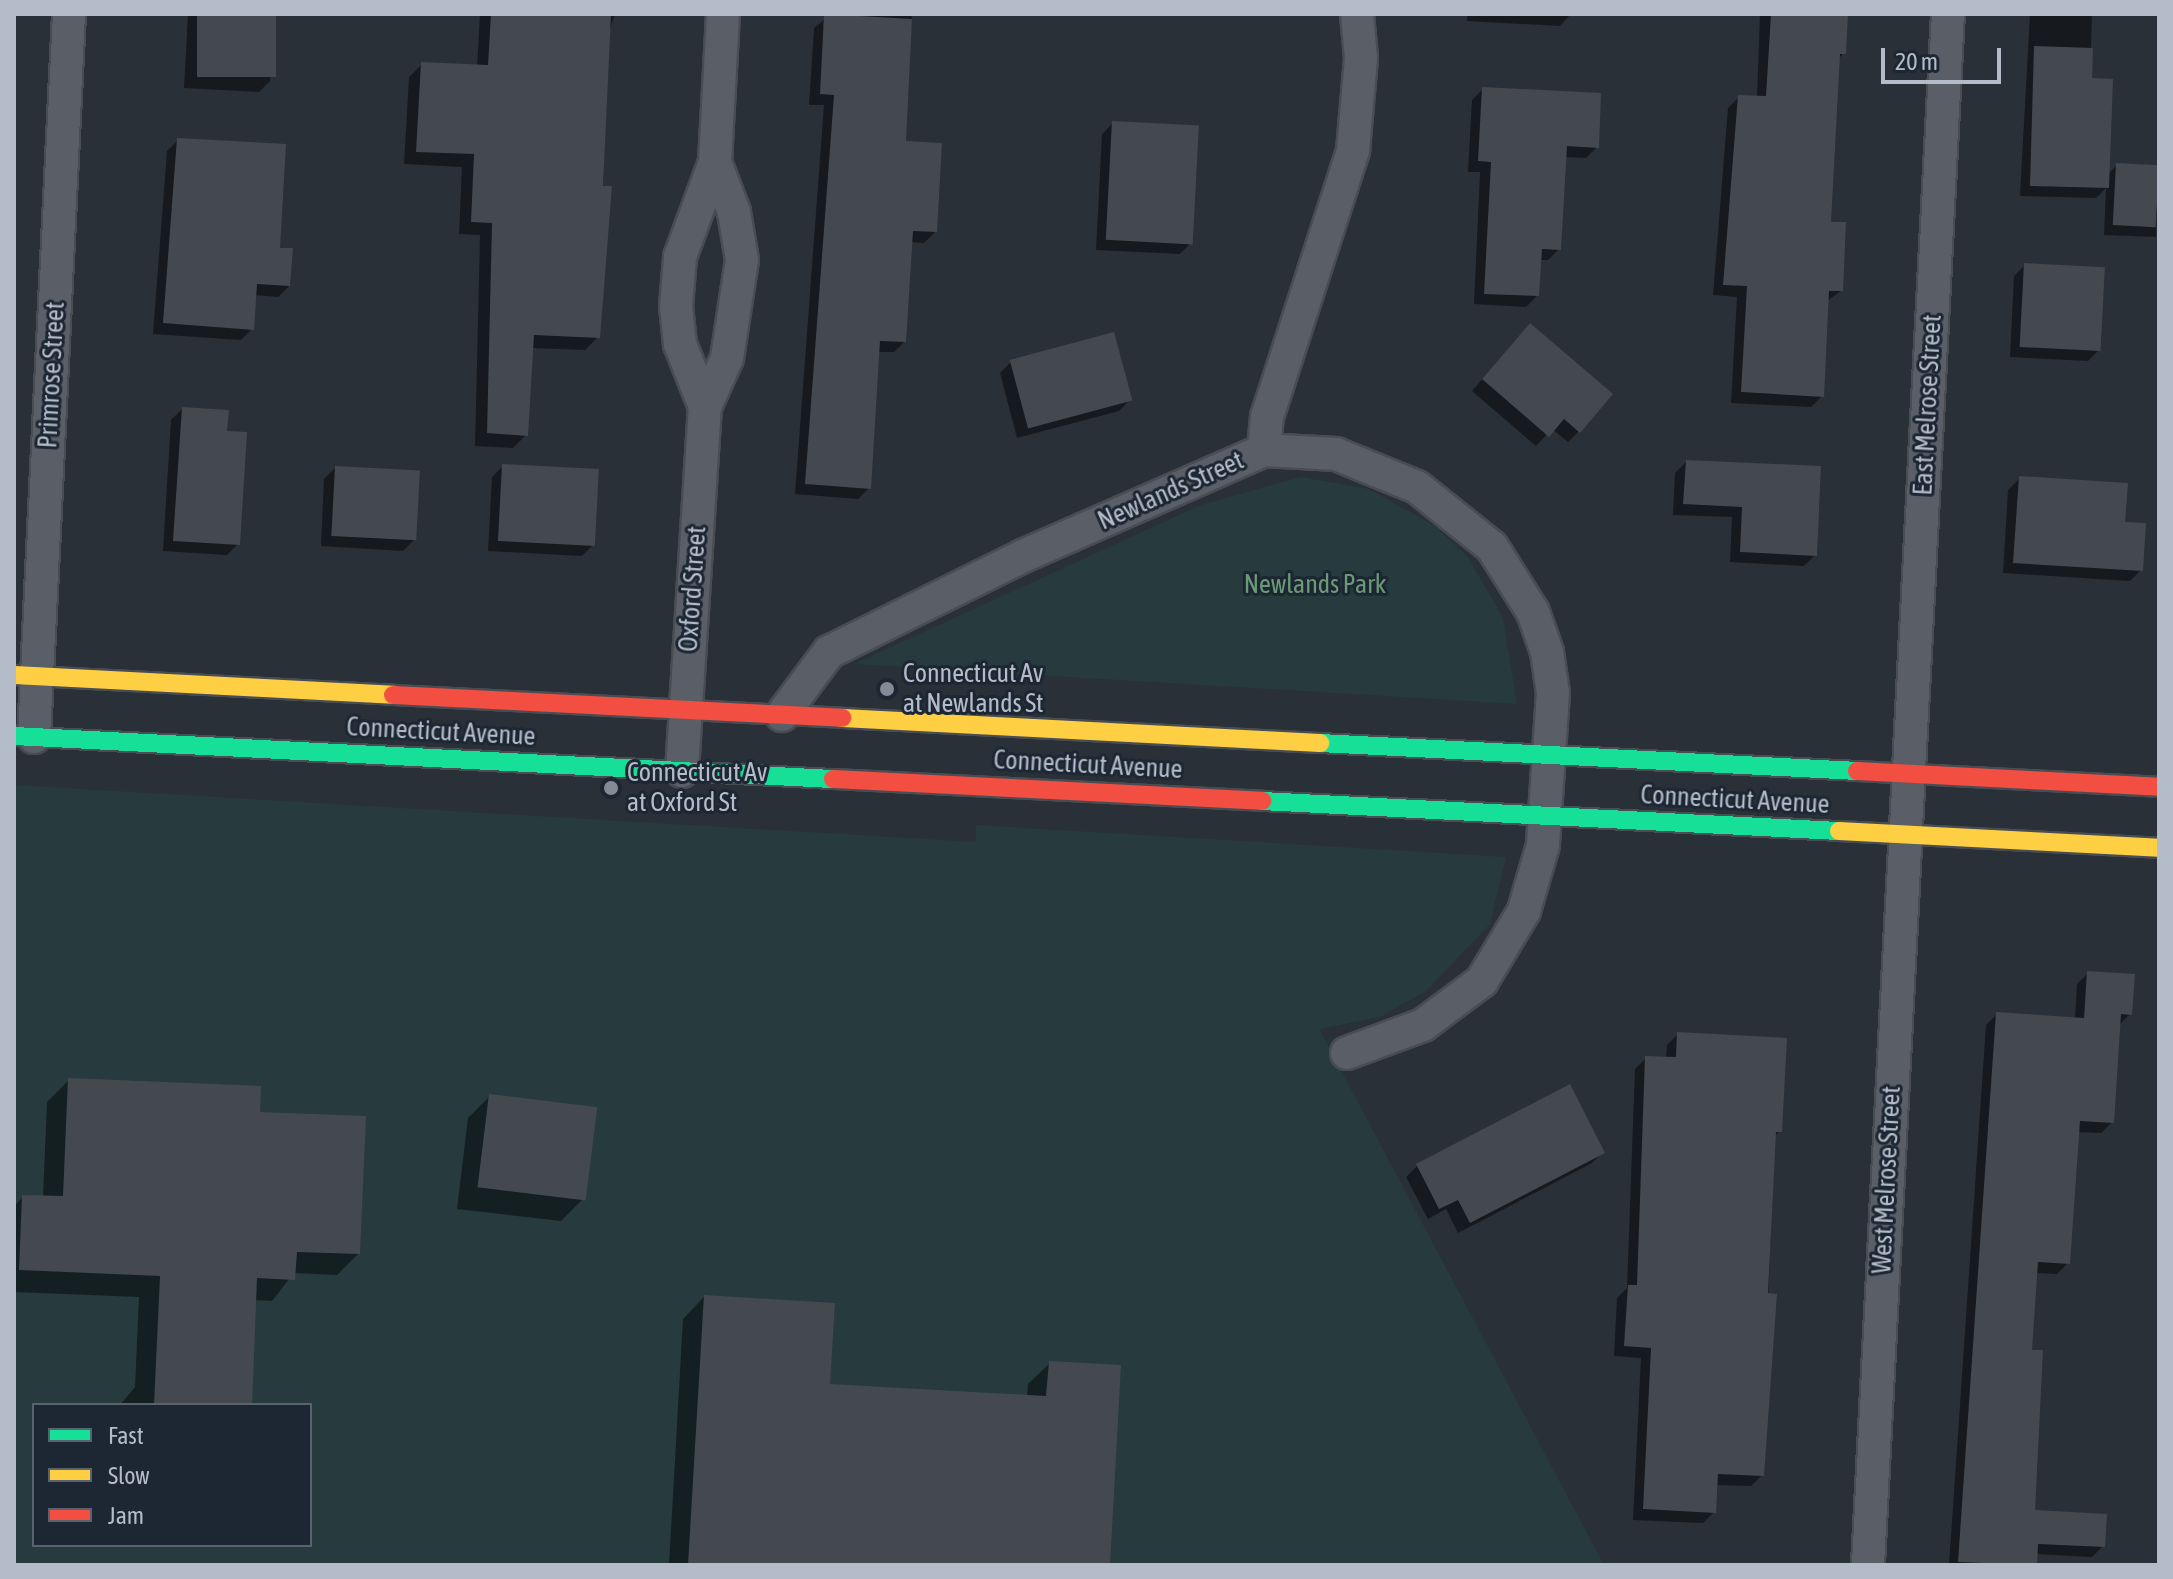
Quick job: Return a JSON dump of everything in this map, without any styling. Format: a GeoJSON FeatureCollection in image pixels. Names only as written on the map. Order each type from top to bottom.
{"type":"FeatureCollection","features":[{"type":"Feature","properties":{"kind":"main road","name":"Connecticut Avenue"},"geometry":{"type":"LineString","coordinates":[[26,676],[782,715],[1550,766],[1909,785],[2159,787]]}},
{"type":"Feature","properties":{"kind":"main road","name":"Connecticut Avenue"},"geometry":{"type":"LineString","coordinates":[[24,736],[2159,848]]}},
{"type":"Feature","properties":{"kind":"street","name":"Primrose Street"},"geometry":{"type":"LineString","coordinates":[[24,736],[69,14]]}},
{"type":"Feature","properties":{"kind":"street","name":"Oxford Street"},"geometry":{"type":"LineString","coordinates":[[705,407],[680,344],[676,307],[680,257],[715,162],[723,14]]}},
{"type":"Feature","properties":{"kind":"street","name":"Newlands Street"},"geometry":{"type":"LineString","coordinates":[[782,715],[807,675],[838,647],[1023,556],[1264,450],[1267,417],[1353,150],[1361,58],[1357,14]]}},
{"type":"Feature","properties":{"kind":"street","name":"East Melrose Street"},"geometry":{"type":"LineString","coordinates":[[1909,785],[1948,14]]}},
{"type":"Feature","properties":{"kind":"street","name":"Oxford Street"},"geometry":{"type":"LineString","coordinates":[[682,771],[705,407],[727,358],[742,260],[734,212],[715,162]]}},
{"type":"Feature","properties":{"kind":"street"},"geometry":{"type":"LineString","coordinates":[[1264,450],[1305,449],[1373,465],[1417,487],[1492,547],[1533,612],[1547,652],[1553,693],[1541,858],[1524,911],[1482,981],[1423,1025],[1347,1053]]}},
{"type":"Feature","properties":{"kind":"street","name":"West Melrose Street"},"geometry":{"type":"LineString","coordinates":[[1868,1565],[1909,785]]}},
{"type":"Feature","properties":{"kind":"green space","name":"Newlands Park"},"geometry":{"type":"Polygon","coordinates":[[[1301,477],[1369,489],[1435,526],[1468,557],[1503,618],[1517,704],[854,664],[1201,505],[1301,477]]]}},
{"type":"Feature","properties":{"kind":"green space"},"geometry":{"type":"Polygon","coordinates":[[[14,785],[976,842],[976,825],[1506,857],[1490,924],[1426,991],[1380,1017],[1319,1029],[1604,1565],[14,1565],[14,785]]]}},
{"type":"Feature","properties":{"kind":"building"},"geometry":{"type":"Polygon","coordinates":[[[197,14],[276,14],[276,77],[197,77],[197,14]]]}},
{"type":"Feature","properties":{"kind":"building"},"geometry":{"type":"Polygon","coordinates":[[[491,14],[611,14],[603,186],[612,186],[600,338],[534,335],[528,436],[487,433],[492,223],[471,222],[474,154],[416,152],[421,62],[488,65],[491,14]]]}},
{"type":"Feature","properties":{"kind":"building"},"geometry":{"type":"Polygon","coordinates":[[[824,14],[912,19],[906,141],[942,143],[937,232],[913,231],[906,342],[880,341],[871,489],[805,484],[834,95],[820,94],[824,14]]]}},
{"type":"Feature","properties":{"kind":"building"},"geometry":{"type":"Polygon","coordinates":[[[1771,14],[1848,14],[1846,54],[1840,54],[1831,222],[1846,222],[1843,291],[1829,291],[1824,397],[1741,392],[1747,286],[1723,285],[1738,95],[1766,96],[1771,14]]]}},
{"type":"Feature","properties":{"kind":"building"},"geometry":{"type":"Polygon","coordinates":[[[2034,46],[2093,48],[2092,78],[2113,79],[2109,188],[2030,186],[2034,46]]]}},
{"type":"Feature","properties":{"kind":"building"},"geometry":{"type":"Polygon","coordinates":[[[1482,87],[1601,93],[1599,148],[1567,146],[1561,250],[1542,249],[1539,296],[1484,294],[1491,162],[1478,161],[1482,87]]]}},
{"type":"Feature","properties":{"kind":"building"},"geometry":{"type":"Polygon","coordinates":[[[1112,121],[1199,126],[1193,244],[1106,240],[1112,121]]]}},
{"type":"Feature","properties":{"kind":"building"},"geometry":{"type":"Polygon","coordinates":[[[177,138],[286,144],[280,248],[293,248],[290,286],[257,284],[254,330],[163,323],[177,138]]]}},
{"type":"Feature","properties":{"kind":"building"},"geometry":{"type":"Polygon","coordinates":[[[2116,163],[2159,165],[2156,227],[2113,225],[2116,163]]]}},
{"type":"Feature","properties":{"kind":"building"},"geometry":{"type":"Polygon","coordinates":[[[2024,263],[2105,267],[2100,351],[2020,347],[2024,263]]]}},
{"type":"Feature","properties":{"kind":"building"},"geometry":{"type":"Polygon","coordinates":[[[1530,323],[1613,394],[1580,433],[1564,419],[1549,437],[1482,379],[1530,323]]]}},
{"type":"Feature","properties":{"kind":"building"},"geometry":{"type":"Polygon","coordinates":[[[1114,332],[1132,401],[1028,429],[1010,360],[1114,332]]]}},
{"type":"Feature","properties":{"kind":"building"},"geometry":{"type":"Polygon","coordinates":[[[182,407],[229,410],[227,431],[247,432],[240,545],[173,541],[182,407]]]}},
{"type":"Feature","properties":{"kind":"building"},"geometry":{"type":"Polygon","coordinates":[[[1686,460],[1821,466],[1817,556],[1740,552],[1742,507],[1683,504],[1686,460]]]}},
{"type":"Feature","properties":{"kind":"building"},"geometry":{"type":"Polygon","coordinates":[[[502,464],[599,469],[595,546],[498,541],[502,464]]]}},
{"type":"Feature","properties":{"kind":"building"},"geometry":{"type":"Polygon","coordinates":[[[335,466],[420,470],[416,540],[331,536],[335,466]]]}},
{"type":"Feature","properties":{"kind":"building"},"geometry":{"type":"Polygon","coordinates":[[[2019,476],[2128,483],[2125,522],[2146,523],[2143,571],[2013,563],[2019,476]]]}},
{"type":"Feature","properties":{"kind":"building"},"geometry":{"type":"Polygon","coordinates":[[[2087,971],[2135,974],[2132,1015],[2121,1014],[2114,1123],[2080,1121],[2070,1264],[2038,1262],[2032,1350],[2043,1350],[2035,1510],[2107,1514],[2105,1547],[2038,1544],[2037,1565],[1958,1562],[1996,1012],[2084,1018],[2087,971]]]}},
{"type":"Feature","properties":{"kind":"building"},"geometry":{"type":"Polygon","coordinates":[[[1677,1032],[1787,1038],[1782,1132],[1776,1132],[1768,1293],[1777,1294],[1764,1476],[1718,1474],[1716,1513],[1643,1509],[1651,1348],[1624,1346],[1628,1285],[1637,1285],[1645,1056],[1676,1057],[1677,1032]]]}},
{"type":"Feature","properties":{"kind":"building"},"geometry":{"type":"Polygon","coordinates":[[[68,1078],[261,1086],[260,1112],[366,1116],[360,1254],[297,1252],[295,1280],[257,1278],[252,1403],[154,1403],[160,1276],[19,1270],[22,1195],[63,1196],[68,1078]]]}},
{"type":"Feature","properties":{"kind":"building"},"geometry":{"type":"Polygon","coordinates":[[[1570,1084],[1605,1153],[1470,1223],[1458,1200],[1439,1209],[1416,1164],[1570,1084]]]}},
{"type":"Feature","properties":{"kind":"building"},"geometry":{"type":"Polygon","coordinates":[[[489,1094],[597,1107],[586,1201],[478,1187],[489,1094]]]}},
{"type":"Feature","properties":{"kind":"building"},"geometry":{"type":"Polygon","coordinates":[[[704,1295],[835,1303],[830,1384],[1046,1396],[1049,1361],[1121,1365],[1110,1565],[688,1565],[704,1295]]]}},
{"type":"Feature","properties":{"kind":"traffic: fast"},"geometry":{"type":"LineString","coordinates":[[14,736],[833,779]]}},
{"type":"Feature","properties":{"kind":"traffic: fast"},"geometry":{"type":"LineString","coordinates":[[1320,743],[1857,771]]}},
{"type":"Feature","properties":{"kind":"traffic: fast"},"geometry":{"type":"LineString","coordinates":[[1262,801],[1839,831]]}},
{"type":"Feature","properties":{"kind":"traffic: slow"},"geometry":{"type":"LineString","coordinates":[[14,675],[393,695]]}},
{"type":"Feature","properties":{"kind":"traffic: slow"},"geometry":{"type":"LineString","coordinates":[[842,718],[1320,743]]}},
{"type":"Feature","properties":{"kind":"traffic: slow"},"geometry":{"type":"LineString","coordinates":[[1839,831],[2159,848]]}},
{"type":"Feature","properties":{"kind":"traffic: jam"},"geometry":{"type":"LineString","coordinates":[[393,695],[842,718]]}},
{"type":"Feature","properties":{"kind":"traffic: jam"},"geometry":{"type":"LineString","coordinates":[[1857,771],[2159,787]]}},
{"type":"Feature","properties":{"kind":"traffic: jam"},"geometry":{"type":"LineString","coordinates":[[833,779],[1262,801]]}},
{"type":"Feature","properties":{"kind":"place","name":"Connecticut Av at Newlands St"},"geometry":{"type":"Point","coordinates":[887,689]}},
{"type":"Feature","properties":{"kind":"place","name":"Connecticut Av at Oxford St"},"geometry":{"type":"Point","coordinates":[611,788]}}]}
